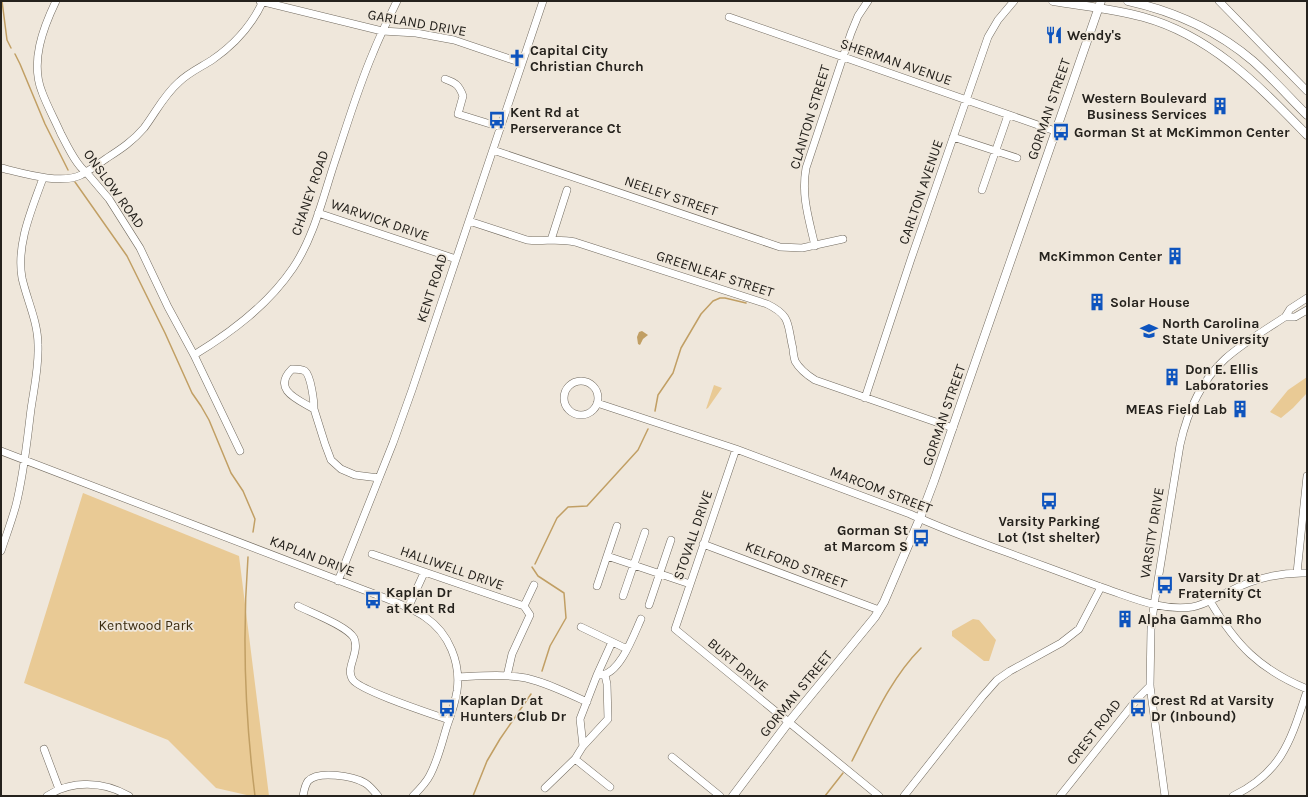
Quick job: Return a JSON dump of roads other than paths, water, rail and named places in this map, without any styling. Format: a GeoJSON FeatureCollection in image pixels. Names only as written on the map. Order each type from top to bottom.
{"type":"FeatureCollection","features":[{"type":"Feature","properties":{"kind":"main road"},"geometry":{"type":"LineString","coordinates":[[1053,1],[1099,5],[1152,20],[1178,30],[1218,53],[1247,75],[1307,135]]}},
{"type":"Feature","properties":{"kind":"main road"},"geometry":{"type":"LineString","coordinates":[[1128,1],[1174,15],[1222,39],[1253,61],[1307,115]]}},
{"type":"Feature","properties":{"kind":"main road","name":"GORMAN STREET"},"geometry":{"type":"LineString","coordinates":[[733,796],[788,722],[863,634],[879,610],[920,518],[953,428],[1099,5]]}},
{"type":"Feature","properties":{"kind":"street","name":"ONSLOW ROAD"},"geometry":{"type":"LineString","coordinates":[[56,1],[47,20],[38,54],[38,72],[41,91],[62,135],[81,168],[109,199],[140,248],[240,451]]}},
{"type":"Feature","properties":{"kind":"street"},"geometry":{"type":"LineString","coordinates":[[1,168],[43,178],[66,178],[80,176],[132,141],[148,123],[165,97],[179,81],[226,50],[240,36],[251,22],[262,1]]}},
{"type":"Feature","properties":{"kind":"street","name":"GARLAND DRIVE"},"geometry":{"type":"LineString","coordinates":[[262,1],[382,31],[416,33],[454,40],[522,63]]}},
{"type":"Feature","properties":{"kind":"street","name":"CHANEY ROAD"},"geometry":{"type":"LineString","coordinates":[[194,355],[244,321],[278,289],[306,247],[358,90],[382,31],[397,1]]}},
{"type":"Feature","properties":{"kind":"street","name":"KENT ROAD"},"geometry":{"type":"LineString","coordinates":[[338,581],[412,390],[543,1]]}},
{"type":"Feature","properties":{"kind":"street","name":"CLANTON STREET"},"geometry":{"type":"LineString","coordinates":[[815,246],[805,201],[804,182],[809,158],[842,57],[858,16],[868,1]]}},
{"type":"Feature","properties":{"kind":"street","name":"CARLTON AVENUE"},"geometry":{"type":"LineString","coordinates":[[865,398],[988,37],[998,20],[1014,1]]}},
{"type":"Feature","properties":{"kind":"street"},"geometry":{"type":"LineString","coordinates":[[1220,1],[1307,91]]}},
{"type":"Feature","properties":{"kind":"street","name":"SHERMAN AVENUE"},"geometry":{"type":"LineString","coordinates":[[729,18],[1055,131]]}},
{"type":"Feature","properties":{"kind":"street"},"geometry":{"type":"LineString","coordinates":[[444,79],[454,82],[460,88],[463,96],[458,114],[500,127]]}},
{"type":"Feature","properties":{"kind":"street"},"geometry":{"type":"LineString","coordinates":[[982,190],[1008,115]]}},
{"type":"Feature","properties":{"kind":"street"},"geometry":{"type":"LineString","coordinates":[[953,137],[1017,158]]}},
{"type":"Feature","properties":{"kind":"street","name":"NEELEY STREET"},"geometry":{"type":"LineString","coordinates":[[493,150],[775,245],[791,248],[815,246],[843,239]]}},
{"type":"Feature","properties":{"kind":"street"},"geometry":{"type":"LineString","coordinates":[[1,551],[13,514],[24,460],[38,358],[37,328],[22,277],[21,253],[25,230],[43,178]]}},
{"type":"Feature","properties":{"kind":"street"},"geometry":{"type":"LineString","coordinates":[[551,240],[567,190]]}},
{"type":"Feature","properties":{"kind":"street","name":"WARWICK DRIVE"},"geometry":{"type":"LineString","coordinates":[[318,213],[456,259]]}},
{"type":"Feature","properties":{"kind":"street","name":"GREENLEAF STREET"},"geometry":{"type":"LineString","coordinates":[[469,220],[527,240],[564,240],[575,242],[772,307],[778,310],[786,318],[790,331],[795,361],[803,372],[815,380],[953,428]]}},
{"type":"Feature","properties":{"kind":"street","name":"VARSITY DRIVE"},"geometry":{"type":"LineString","coordinates":[[1165,796],[1150,686],[1151,630],[1180,445],[1185,425],[1191,408],[1204,384],[1224,359],[1285,316],[1290,309],[1307,298]]}},
{"type":"Feature","properties":{"kind":"street","name":"VARSITY DRIVE"},"geometry":{"type":"LineString","coordinates":[[1285,316],[1296,316],[1307,310]]}},
{"type":"Feature","properties":{"kind":"street"},"geometry":{"type":"LineString","coordinates":[[314,409],[290,394],[285,388],[284,381],[286,375],[292,370],[303,370],[306,372],[313,395],[314,409],[331,460],[341,469],[355,475],[379,478]]}},
{"type":"Feature","properties":{"kind":"street"},"geometry":{"type":"LineString","coordinates":[[581,381],[587,382],[592,385],[597,392],[597,403],[590,412],[583,415],[572,412],[565,403],[564,396],[569,386],[581,381]]}},
{"type":"Feature","properties":{"kind":"street","name":"MARCOM STREET"},"geometry":{"type":"LineString","coordinates":[[597,403],[736,449],[1101,587],[1154,605],[1176,608],[1193,607],[1210,601],[1250,582],[1274,575],[1297,572],[1307,573]]}},
{"type":"Feature","properties":{"kind":"street","name":"STOVALL DRIVE"},"geometry":{"type":"LineString","coordinates":[[675,629],[736,449]]}},
{"type":"Feature","properties":{"kind":"street","name":"KAPLAN DRIVE"},"geometry":{"type":"LineString","coordinates":[[1,451],[408,608],[430,620],[442,633],[453,652],[458,677],[457,693],[430,774],[413,796]]}},
{"type":"Feature","properties":{"kind":"street"},"geometry":{"type":"LineString","coordinates":[[1297,572],[1307,476]]}},
{"type":"Feature","properties":{"kind":"street"},"geometry":{"type":"LineString","coordinates":[[597,586],[617,526]]}},
{"type":"Feature","properties":{"kind":"street"},"geometry":{"type":"LineString","coordinates":[[623,596],[645,532]]}},
{"type":"Feature","properties":{"kind":"street"},"geometry":{"type":"LineString","coordinates":[[649,605],[670,540]]}},
{"type":"Feature","properties":{"kind":"street","name":"KELFORD STREET"},"geometry":{"type":"LineString","coordinates":[[703,544],[879,610]]}},
{"type":"Feature","properties":{"kind":"street","name":"HALLIWELL DRIVE"},"geometry":{"type":"LineString","coordinates":[[372,554],[524,606]]}},
{"type":"Feature","properties":{"kind":"street"},"geometry":{"type":"LineString","coordinates":[[607,556],[690,584]]}},
{"type":"Feature","properties":{"kind":"street"},"geometry":{"type":"LineString","coordinates":[[408,608],[424,572]]}},
{"type":"Feature","properties":{"kind":"street"},"geometry":{"type":"LineString","coordinates":[[507,676],[512,654],[530,616],[524,606],[534,585]]}},
{"type":"Feature","properties":{"kind":"street"},"geometry":{"type":"LineString","coordinates":[[904,796],[997,680],[1010,671],[1061,643],[1079,629],[1101,587]]}},
{"type":"Feature","properties":{"kind":"street"},"geometry":{"type":"LineString","coordinates":[[1210,601],[1231,634],[1256,660],[1277,675],[1307,690],[1293,732],[1282,755],[1264,776],[1250,787],[1233,796]]}},
{"type":"Feature","properties":{"kind":"street"},"geometry":{"type":"LineString","coordinates":[[298,606],[334,623],[353,637],[356,652],[350,671],[353,680],[358,684],[372,692],[449,720]]}},
{"type":"Feature","properties":{"kind":"street"},"geometry":{"type":"LineString","coordinates":[[597,675],[605,675],[618,665],[641,619]]}},
{"type":"Feature","properties":{"kind":"street"},"geometry":{"type":"LineString","coordinates":[[581,627],[627,649]]}},
{"type":"Feature","properties":{"kind":"street","name":"BURT DRIVE"},"geometry":{"type":"LineString","coordinates":[[675,629],[879,796]]}},
{"type":"Feature","properties":{"kind":"street"},"geometry":{"type":"LineString","coordinates":[[583,746],[580,719],[612,642]]}},
{"type":"Feature","properties":{"kind":"street"},"geometry":{"type":"LineString","coordinates":[[545,788],[575,760],[583,746],[608,719],[607,684],[605,675]]}},
{"type":"Feature","properties":{"kind":"street"},"geometry":{"type":"LineString","coordinates":[[458,677],[507,676],[526,678],[587,702]]}},
{"type":"Feature","properties":{"kind":"street","name":"CREST ROAD"},"geometry":{"type":"LineString","coordinates":[[1060,796],[1138,698],[1150,686]]}},
{"type":"Feature","properties":{"kind":"street"},"geometry":{"type":"LineString","coordinates":[[44,749],[59,789]]}},
{"type":"Feature","properties":{"kind":"street"},"geometry":{"type":"LineString","coordinates":[[672,757],[720,796]]}},
{"type":"Feature","properties":{"kind":"street"},"geometry":{"type":"LineString","coordinates":[[575,760],[610,787]]}},
{"type":"Feature","properties":{"kind":"street"},"geometry":{"type":"LineString","coordinates":[[303,796],[304,789],[308,781],[314,778],[332,775],[365,782],[378,796]]}},
{"type":"Feature","properties":{"kind":"street"},"geometry":{"type":"LineString","coordinates":[[47,796],[59,789],[83,784],[112,788],[129,796]]}},
{"type":"Feature","properties":{"kind":"waterway"},"geometry":{"type":"LineString","coordinates":[[2,1],[7,40],[11,48]]}},
{"type":"Feature","properties":{"kind":"waterway"},"geometry":{"type":"LineString","coordinates":[[15,54],[45,124],[68,170]]}},
{"type":"Feature","properties":{"kind":"waterway"},"geometry":{"type":"LineString","coordinates":[[75,182],[127,256],[165,333],[192,393],[209,420],[231,473],[243,491],[255,519],[253,532]]}},
{"type":"Feature","properties":{"kind":"waterway"},"geometry":{"type":"LineString","coordinates":[[655,411],[658,395],[673,373],[681,348],[701,314],[713,301],[720,298],[746,303]]}},
{"type":"Feature","properties":{"kind":"waterway"},"geometry":{"type":"LineString","coordinates":[[535,564],[557,518],[568,507],[587,506],[638,450],[648,429]]}},
{"type":"Feature","properties":{"kind":"waterway"},"geometry":{"type":"LineString","coordinates":[[248,557],[245,647],[249,736],[255,796]]}},
{"type":"Feature","properties":{"kind":"waterway"},"geometry":{"type":"LineString","coordinates":[[532,567],[538,576],[564,593],[566,618],[550,646],[542,671]]}},
{"type":"Feature","properties":{"kind":"waterway"},"geometry":{"type":"LineString","coordinates":[[852,761],[874,716],[891,687],[900,673],[921,648]]}},
{"type":"Feature","properties":{"kind":"waterway"},"geometry":{"type":"LineString","coordinates":[[473,796],[487,761],[500,739],[531,694]]}},
{"type":"Feature","properties":{"kind":"waterway"},"geometry":{"type":"LineString","coordinates":[[825,796],[843,773]]}},
{"type":"Feature","properties":{"kind":"place","name":"Wendy's"},"geometry":{"type":"Point","coordinates":[1054,35]}},
{"type":"Feature","properties":{"kind":"place","name":"Capital City Christian Church"},"geometry":{"type":"Point","coordinates":[517,58]}},
{"type":"Feature","properties":{"kind":"place","name":"Western Boulevard Business Services"},"geometry":{"type":"Point","coordinates":[1220,106]}},
{"type":"Feature","properties":{"kind":"place","name":"Kent Rd at Perserverance Ct"},"geometry":{"type":"Point","coordinates":[497,120]}},
{"type":"Feature","properties":{"kind":"place","name":"Gorman St at McKimmon Center"},"geometry":{"type":"Point","coordinates":[1061,132]}},
{"type":"Feature","properties":{"kind":"place","name":"McKimmon Center"},"geometry":{"type":"Point","coordinates":[1175,256]}},
{"type":"Feature","properties":{"kind":"place","name":"Solar House"},"geometry":{"type":"Point","coordinates":[1097,302]}},
{"type":"Feature","properties":{"kind":"place","name":"North Carolina State University"},"geometry":{"type":"Point","coordinates":[1149,331]}},
{"type":"Feature","properties":{"kind":"place","name":"Don E. Ellis Laboratories"},"geometry":{"type":"Point","coordinates":[1172,377]}},
{"type":"Feature","properties":{"kind":"place","name":"MEAS Field Lab"},"geometry":{"type":"Point","coordinates":[1240,409]}},
{"type":"Feature","properties":{"kind":"place","name":"Varsity Parking Lot (1st shelter)"},"geometry":{"type":"Point","coordinates":[1049,501]}},
{"type":"Feature","properties":{"kind":"place","name":"Gorman St at Marcom S"},"geometry":{"type":"Point","coordinates":[921,538]}},
{"type":"Feature","properties":{"kind":"place","name":"Varsity Dr at Fraternity Ct"},"geometry":{"type":"Point","coordinates":[1165,585]}},
{"type":"Feature","properties":{"kind":"place","name":"Kaplan Dr at Kent Rd"},"geometry":{"type":"Point","coordinates":[373,600]}},
{"type":"Feature","properties":{"kind":"place","name":"Alpha Gamma Rho"},"geometry":{"type":"Point","coordinates":[1125,619]}},
{"type":"Feature","properties":{"kind":"place","name":"Kaplan Dr at Hunters Club Dr"},"geometry":{"type":"Point","coordinates":[447,708]}},
{"type":"Feature","properties":{"kind":"place","name":"Crest Rd at Varsity Dr (Inbound)"},"geometry":{"type":"Point","coordinates":[1138,708]}},
{"type":"Feature","properties":{"kind":"park label","name":"Kentwood Park"},"geometry":{"type":"Point","coordinates":[146,625]}}]}
